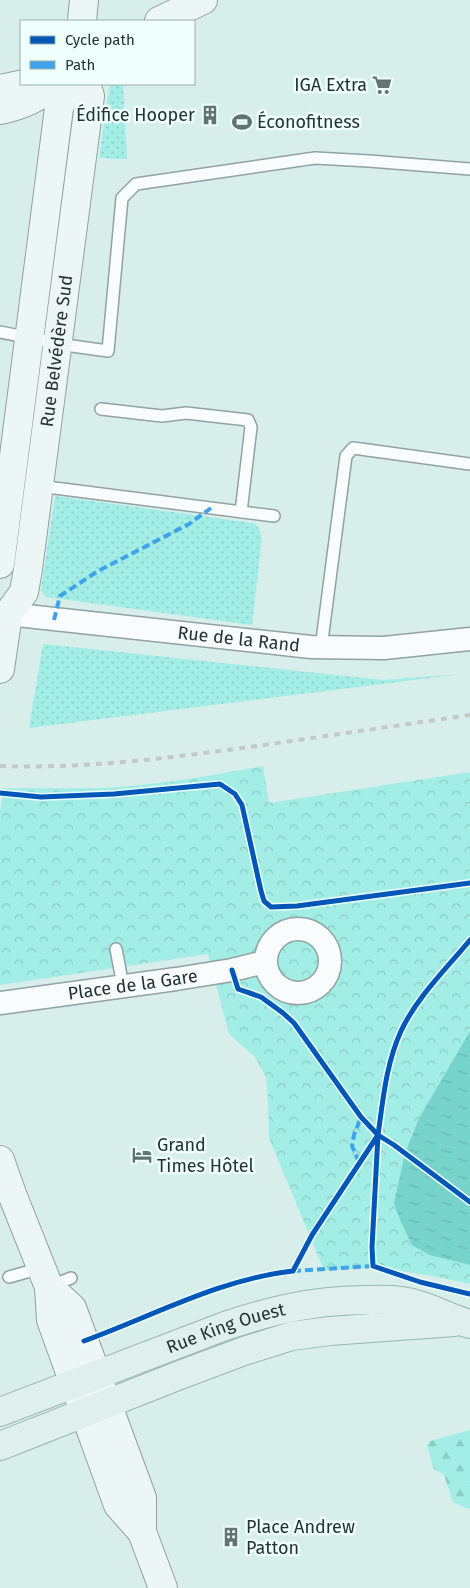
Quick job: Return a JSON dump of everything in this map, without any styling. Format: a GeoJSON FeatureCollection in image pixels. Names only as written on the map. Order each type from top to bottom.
{"type":"FeatureCollection","features":[{"type":"Feature","properties":{"kind":"main road"},"geometry":{"type":"LineString","coordinates":[[82,20],[84,0]]}},
{"type":"Feature","properties":{"kind":"main road"},"geometry":{"type":"LineString","coordinates":[[160,20],[203,0]]}},
{"type":"Feature","properties":{"kind":"main road"},"geometry":{"type":"LineString","coordinates":[[0,89],[20,85]]}},
{"type":"Feature","properties":{"kind":"main road"},"geometry":{"type":"LineString","coordinates":[[0,110],[18,106],[46,91],[53,85]]}},
{"type":"Feature","properties":{"kind":"main road","name":"Rue Belvédère Sud"},"geometry":{"type":"LineString","coordinates":[[0,564],[60,108],[69,85]]}},
{"type":"Feature","properties":{"kind":"main road","name":"Rue Belvédère Sud"},"geometry":{"type":"LineString","coordinates":[[0,669],[4,605],[24,592],[90,96],[86,85]]}},
{"type":"Feature","properties":{"kind":"main road"},"geometry":{"type":"LineString","coordinates":[[0,1160],[6,1197],[72,1308],[86,1380],[96,1408],[142,1498],[142,1532],[163,1588]]}},
{"type":"Feature","properties":{"kind":"main road","name":"Rue King Ouest"},"geometry":{"type":"LineString","coordinates":[[0,1412],[225,1326],[258,1315],[296,1306],[336,1301],[401,1301],[423,1306],[465,1323]]}},
{"type":"Feature","properties":{"kind":"main road","name":"Rue King Ouest"},"geometry":{"type":"LineString","coordinates":[[0,1446],[189,1371],[292,1336],[330,1331],[465,1323]]}},
{"type":"Feature","properties":{"kind":"street","name":"Rue de la Rand"},"geometry":{"type":"LineString","coordinates":[[4,605],[259,643],[321,648],[384,648],[470,639]]}},
{"type":"Feature","properties":{"kind":"street","name":"Place de la Gare"},"geometry":{"type":"LineString","coordinates":[[0,1003],[232,970],[265,962]]}},
{"type":"Feature","properties":{"kind":"lane"},"geometry":{"type":"LineString","coordinates":[[0,332],[108,351],[122,198],[136,184],[315,158],[470,169]]}},
{"type":"Feature","properties":{"kind":"lane"},"geometry":{"type":"LineString","coordinates":[[101,409],[162,416],[186,413],[248,420],[251,427],[241,512]]}},
{"type":"Feature","properties":{"kind":"lane"},"geometry":{"type":"LineString","coordinates":[[321,648],[346,456],[353,448],[470,464]]}},
{"type":"Feature","properties":{"kind":"lane"},"geometry":{"type":"LineString","coordinates":[[39,486],[274,516]]}},
{"type":"Feature","properties":{"kind":"lane"},"geometry":{"type":"LineString","coordinates":[[116,949],[123,986]]}},
{"type":"Feature","properties":{"kind":"lane"},"geometry":{"type":"LineString","coordinates":[[9,1277],[54,1278]]}},
{"type":"Feature","properties":{"kind":"green space"},"geometry":{"type":"Polygon","coordinates":[[[110,85],[123,85],[127,159],[99,158],[110,85]]]}},
{"type":"Feature","properties":{"kind":"green space"},"geometry":{"type":"Polygon","coordinates":[[[55,496],[253,523],[258,527],[262,538],[252,625],[46,597],[41,590],[55,496]]]}},
{"type":"Feature","properties":{"kind":"green space"},"geometry":{"type":"Polygon","coordinates":[[[43,644],[383,680],[462,674],[29,728],[43,644]]]}},
{"type":"Feature","properties":{"kind":"green space"},"geometry":{"type":"Polygon","coordinates":[[[263,766],[269,803],[470,772],[470,1031],[419,1118],[405,1153],[394,1203],[429,1255],[470,1265],[470,1284],[382,1268],[324,1270],[269,1138],[266,1077],[255,1057],[229,1034],[208,954],[0,985],[0,812],[4,788],[121,787],[182,780],[263,766]]]}},
{"type":"Feature","properties":{"kind":"green space"},"geometry":{"type":"Polygon","coordinates":[[[470,1430],[470,1508],[468,1509],[453,1502],[444,1475],[434,1469],[427,1446],[430,1441],[470,1430]]]}},
{"type":"Feature","properties":{"kind":"water"},"geometry":{"type":"Polygon","coordinates":[[[470,1031],[470,1265],[429,1255],[412,1245],[394,1203],[405,1153],[419,1118],[470,1031]]]}},
{"type":"Feature","properties":{"kind":"railway"},"geometry":{"type":"LineString","coordinates":[[0,766],[66,766],[165,758],[470,715]]}},
{"type":"Feature","properties":{"kind":"marked path"},"geometry":{"type":"LineString","coordinates":[[54,620],[60,596],[98,571],[189,524],[211,508]]}},
{"type":"Feature","properties":{"kind":"marked path"},"geometry":{"type":"LineString","coordinates":[[359,1162],[352,1146],[361,1117]]}},
{"type":"Feature","properties":{"kind":"marked path"},"geometry":{"type":"LineString","coordinates":[[293,1271],[373,1266]]}},
{"type":"Feature","properties":{"kind":"cycle path"},"geometry":{"type":"LineString","coordinates":[[0,793],[41,797],[114,794],[220,784],[235,794],[242,805],[261,891],[264,901],[271,907],[297,906],[470,883]]}},
{"type":"Feature","properties":{"kind":"cycle path"},"geometry":{"type":"LineString","coordinates":[[470,940],[424,995],[401,1031],[388,1069],[378,1135],[470,1202]]}},
{"type":"Feature","properties":{"kind":"cycle path"},"geometry":{"type":"LineString","coordinates":[[232,970],[238,989],[261,997],[294,1023],[361,1117],[378,1135],[372,1247],[373,1266],[420,1282],[470,1294]]}},
{"type":"Feature","properties":{"kind":"cycle path"},"geometry":{"type":"LineString","coordinates":[[84,1341],[213,1290],[266,1275],[293,1271],[312,1235],[378,1135]]}},
{"type":"Feature","properties":{"kind":"place","name":"IGA Extra"},"geometry":{"type":"Point","coordinates":[382,85]}},
{"type":"Feature","properties":{"kind":"place","name":"Édifice Hooper"},"geometry":{"type":"Point","coordinates":[210,115]}},
{"type":"Feature","properties":{"kind":"place","name":"Éconofitness"},"geometry":{"type":"Point","coordinates":[242,122]}},
{"type":"Feature","properties":{"kind":"place","name":"Grand Times Hôtel"},"geometry":{"type":"Point","coordinates":[142,1155]}},
{"type":"Feature","properties":{"kind":"place","name":"Place Andrew Patton"},"geometry":{"type":"Point","coordinates":[231,1537]}}]}
